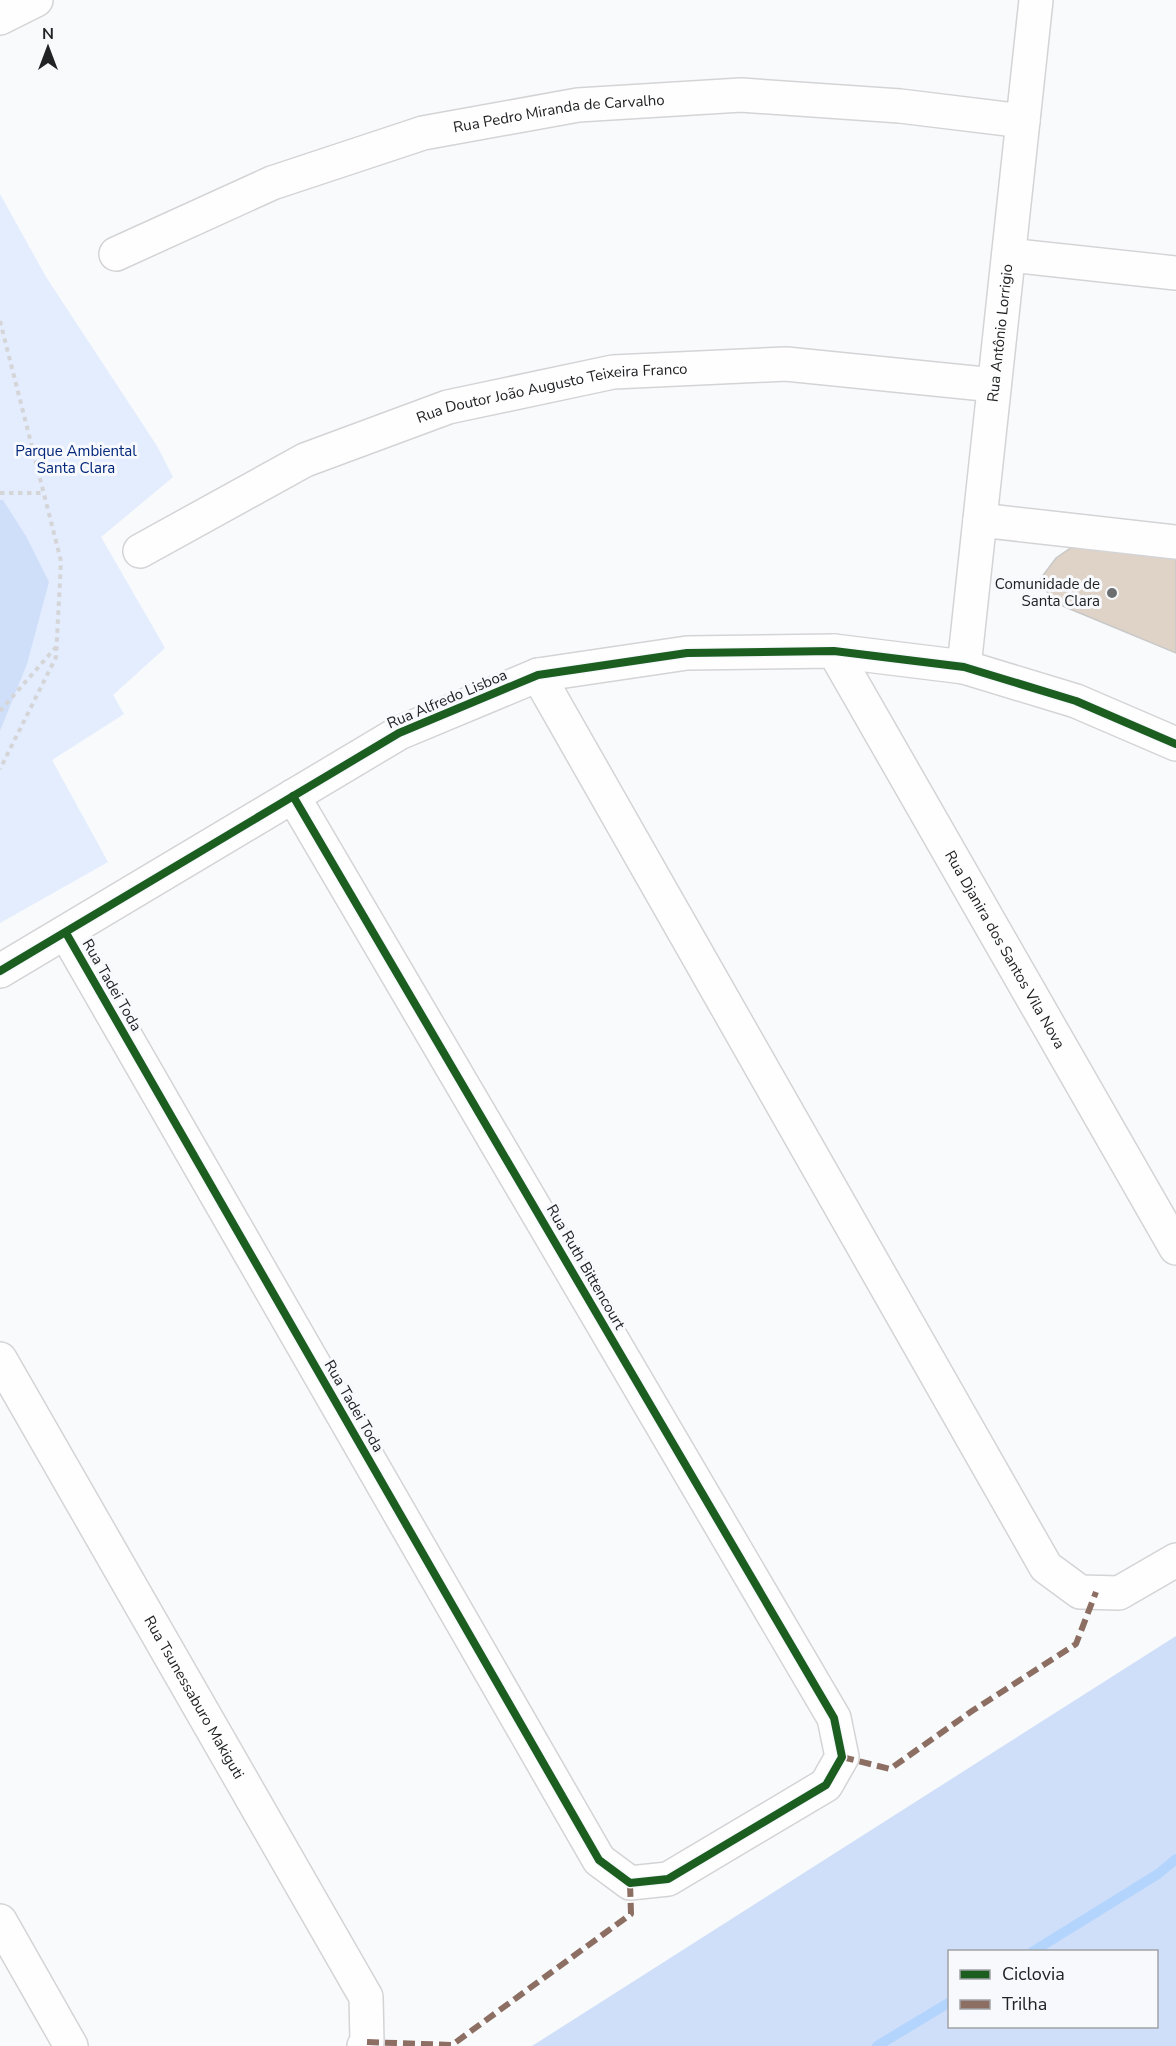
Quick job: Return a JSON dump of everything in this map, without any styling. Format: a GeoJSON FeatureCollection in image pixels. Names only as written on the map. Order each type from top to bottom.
{"type":"FeatureCollection","features":[{"type":"Feature","properties":{"kind":"street"},"geometry":{"type":"LineString","coordinates":[[0,18],[36,0]]}},
{"type":"Feature","properties":{"kind":"street","name":"Rua Antônio Lorrigio"},"geometry":{"type":"LineString","coordinates":[[964,667],[1036,0]]}},
{"type":"Feature","properties":{"kind":"street","name":"Rua Pedro Miranda de Carvalho"},"geometry":{"type":"LineString","coordinates":[[116,255],[272,183],[423,133],[578,105],[741,95],[900,106],[1023,121]]}},
{"type":"Feature","properties":{"kind":"street"},"geometry":{"type":"LineString","coordinates":[[1009,255],[1176,273]]}},
{"type":"Feature","properties":{"kind":"street","name":"Rua Doutor João Augusto Teixeira Franco"},"geometry":{"type":"LineString","coordinates":[[140,551],[305,460],[448,407],[613,372],[786,364],[994,385]]}},
{"type":"Feature","properties":{"kind":"street"},"geometry":{"type":"LineString","coordinates":[[980,520],[1176,542]]}},
{"type":"Feature","properties":{"kind":"street","name":"Rua Alfredo Lisboa"},"geometry":{"type":"LineString","coordinates":[[0,971],[399,733],[538,675],[687,653],[834,651],[964,667],[1076,701],[1176,744]]}},
{"type":"Feature","properties":{"kind":"street","name":"Rua Djanira dos Santos Vila Nova"},"geometry":{"type":"LineString","coordinates":[[834,651],[1176,1248]]}},
{"type":"Feature","properties":{"kind":"street"},"geometry":{"type":"LineString","coordinates":[[538,675],[1046,1567],[1080,1592],[1119,1593],[1176,1560]]}},
{"type":"Feature","properties":{"kind":"street","name":"Rua Ruth Bittencourt"},"geometry":{"type":"LineString","coordinates":[[293,796],[834,1718],[842,1757],[826,1785],[668,1879],[630,1883]]}},
{"type":"Feature","properties":{"kind":"street","name":"Rua Tadei Toda"},"geometry":{"type":"LineString","coordinates":[[66,933],[599,1860],[630,1883]]}},
{"type":"Feature","properties":{"kind":"street","name":"Rua Tsunessaburo Makiguti"},"geometry":{"type":"LineString","coordinates":[[0,1359],[366,1997],[366,2044]]}},
{"type":"Feature","properties":{"kind":"street"},"geometry":{"type":"LineString","coordinates":[[0,1921],[71,2046]]}},
{"type":"Feature","properties":{"kind":"path"},"geometry":{"type":"LineString","coordinates":[[0,321],[61,561],[56,657],[0,769]]}},
{"type":"Feature","properties":{"kind":"path"},"geometry":{"type":"LineString","coordinates":[[0,493],[44,493]]}},
{"type":"Feature","properties":{"kind":"path"},"geometry":{"type":"LineString","coordinates":[[0,711],[56,647]]}},
{"type":"Feature","properties":{"kind":"green space","name":"Parque Ambiental Santa Clara"},"geometry":{"type":"Polygon","coordinates":[[[0,194],[46,277],[157,446],[173,477],[101,537],[165,648],[113,695],[124,714],[52,760],[108,862],[0,923],[0,194]]]}},
{"type":"Feature","properties":{"kind":"shaded area"},"geometry":{"type":"Polygon","coordinates":[[[0,500],[3,500],[26,536],[49,582],[27,664],[0,731],[0,500]]]}},
{"type":"Feature","properties":{"kind":"shaded area"},"geometry":{"type":"Polygon","coordinates":[[[1176,1636],[1176,2046],[532,2046],[1176,1636]]]}},
{"type":"Feature","properties":{"kind":"building","name":"Comunidade de Santa Clara"},"geometry":{"type":"Polygon","coordinates":[[[1075,545],[1176,557],[1176,653],[1058,604],[1038,582],[1056,558],[1075,545]]]}},
{"type":"Feature","properties":{"kind":"waterway"},"geometry":{"type":"LineString","coordinates":[[1035,1950],[1158,1874],[1176,1859]]}},
{"type":"Feature","properties":{"kind":"waterway"},"geometry":{"type":"LineString","coordinates":[[877,2046],[948,2003]]}},
{"type":"Feature","properties":{"kind":"marked path"},"geometry":{"type":"LineString","coordinates":[[842,1757],[890,1769],[972,1711],[1076,1644],[1096,1592]]}},
{"type":"Feature","properties":{"kind":"marked path"},"geometry":{"type":"LineString","coordinates":[[367,2042],[452,2045],[631,1914],[630,1883]]}},
{"type":"Feature","properties":{"kind":"cycle path"},"geometry":{"type":"LineString","coordinates":[[0,971],[399,733],[538,675],[687,653],[834,651],[964,667],[1076,701],[1176,744]]}},
{"type":"Feature","properties":{"kind":"cycle path"},"geometry":{"type":"LineString","coordinates":[[66,933],[599,1860],[630,1883],[668,1879],[826,1785],[842,1757],[834,1718],[293,796]]}},
{"type":"Feature","properties":{"kind":"place","name":"Comunidade de Santa Clara"},"geometry":{"type":"Point","coordinates":[1112,593]}}]}
